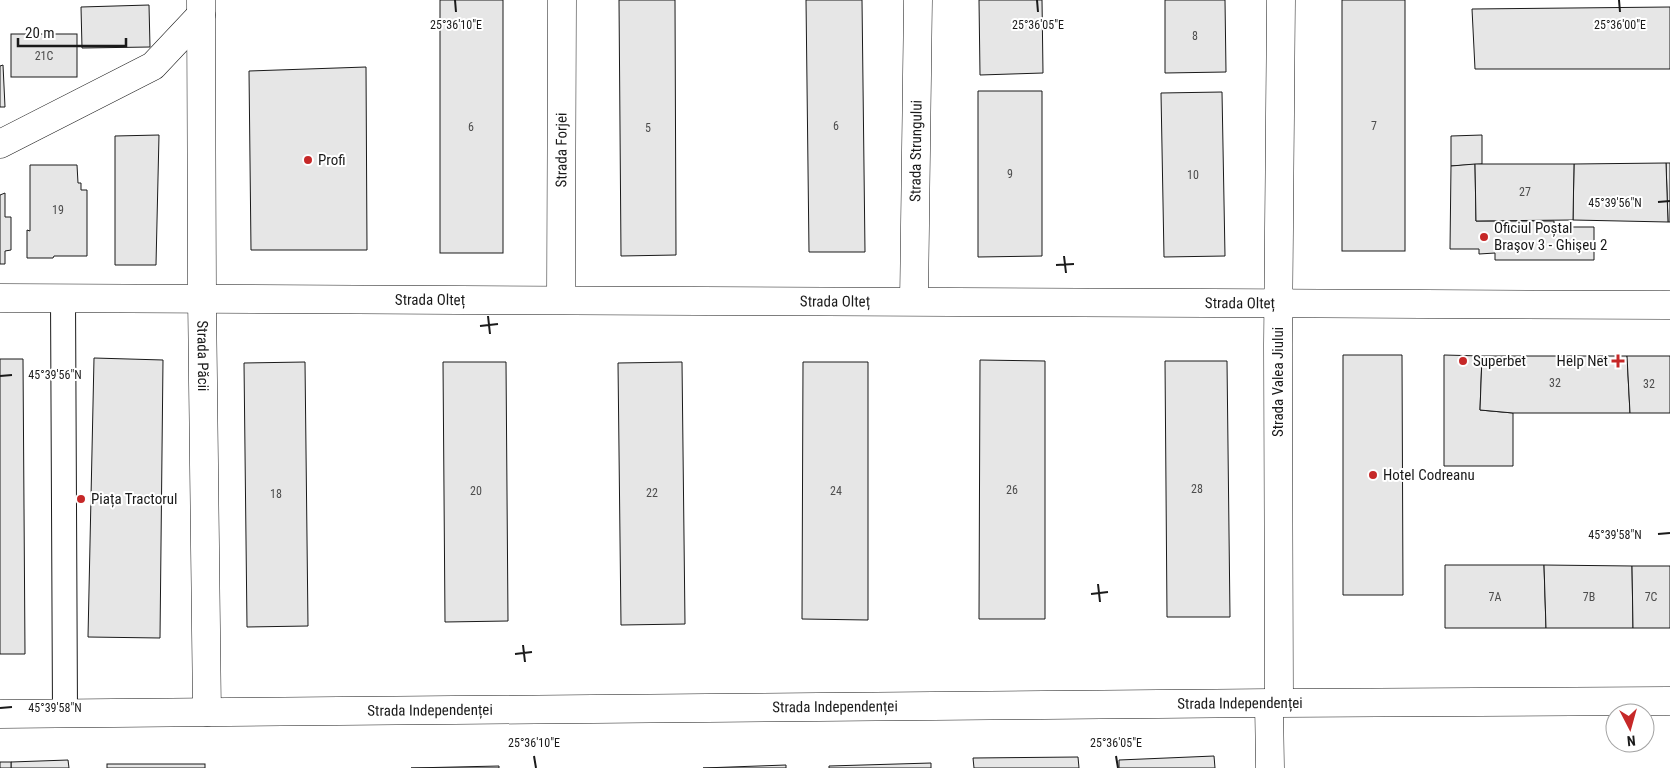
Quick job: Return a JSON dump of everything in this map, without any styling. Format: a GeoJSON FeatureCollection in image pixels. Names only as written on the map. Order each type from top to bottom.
{"type":"FeatureCollection","features":[{"type":"Feature","properties":{"kind":"street","name":"Strada Forjei"},"geometry":{"type":"LineString","coordinates":[[561,300],[562,0]]}},
{"type":"Feature","properties":{"kind":"street","name":"Strada Strungului"},"geometry":{"type":"LineString","coordinates":[[914,302],[918,0]]}},
{"type":"Feature","properties":{"kind":"street","name":"Strada Valea Jiului"},"geometry":{"type":"LineString","coordinates":[[1270,768],[1274,703],[1281,0]]}},
{"type":"Feature","properties":{"kind":"street"},"geometry":{"type":"LineString","coordinates":[[0,144],[153,66],[201,7]]}},
{"type":"Feature","properties":{"kind":"street","name":"Strada Păcii"},"geometry":{"type":"LineString","coordinates":[[201,7],[207,712]]}},
{"type":"Feature","properties":{"kind":"street","name":"Strada Olteț"},"geometry":{"type":"LineString","coordinates":[[0,298],[1670,305]]}},
{"type":"Feature","properties":{"kind":"street"},"geometry":{"type":"LineString","coordinates":[[63,298],[65,713]]}},
{"type":"Feature","properties":{"kind":"street","name":"Strada Independenței"},"geometry":{"type":"LineString","coordinates":[[0,714],[1670,701]]}},
{"type":"Feature","properties":{"kind":"building"},"geometry":{"type":"Polygon","coordinates":[[[440,0],[503,0],[503,253],[440,253],[440,0]]]}},
{"type":"Feature","properties":{"kind":"building"},"geometry":{"type":"Polygon","coordinates":[[[619,0],[675,0],[676,255],[621,256],[619,0]]]}},
{"type":"Feature","properties":{"kind":"building"},"geometry":{"type":"Polygon","coordinates":[[[806,0],[862,0],[865,252],[809,252],[806,0]]]}},
{"type":"Feature","properties":{"kind":"building"},"geometry":{"type":"Polygon","coordinates":[[[979,0],[1042,0],[1043,73],[980,75],[979,0]]]}},
{"type":"Feature","properties":{"kind":"building"},"geometry":{"type":"Polygon","coordinates":[[[1165,0],[1225,0],[1226,72],[1165,73],[1165,0]]]}},
{"type":"Feature","properties":{"kind":"building"},"geometry":{"type":"Polygon","coordinates":[[[1342,0],[1405,0],[1405,251],[1342,251],[1342,0]]]}},
{"type":"Feature","properties":{"kind":"building"},"geometry":{"type":"Polygon","coordinates":[[[149,5],[150,47],[82,48],[81,7],[149,5]]]}},
{"type":"Feature","properties":{"kind":"building"},"geometry":{"type":"Polygon","coordinates":[[[1670,7],[1670,69],[1475,69],[1472,9],[1670,7]]]}},
{"type":"Feature","properties":{"kind":"building"},"geometry":{"type":"Polygon","coordinates":[[[11,34],[77,34],[77,77],[11,77],[11,34]]]}},
{"type":"Feature","properties":{"kind":"building"},"geometry":{"type":"Polygon","coordinates":[[[3,65],[5,107],[0,107],[0,66],[3,65]]]}},
{"type":"Feature","properties":{"kind":"building","name":"Profi"},"geometry":{"type":"Polygon","coordinates":[[[366,67],[367,250],[251,250],[249,71],[366,67]]]}},
{"type":"Feature","properties":{"kind":"building"},"geometry":{"type":"Polygon","coordinates":[[[978,91],[1042,91],[1042,256],[978,257],[978,91]]]}},
{"type":"Feature","properties":{"kind":"building"},"geometry":{"type":"Polygon","coordinates":[[[1222,92],[1225,256],[1164,257],[1161,93],[1222,92]]]}},
{"type":"Feature","properties":{"kind":"building"},"geometry":{"type":"Polygon","coordinates":[[[159,135],[156,265],[115,265],[115,136],[159,135]]]}},
{"type":"Feature","properties":{"kind":"building"},"geometry":{"type":"Polygon","coordinates":[[[1482,135],[1482,164],[1451,166],[1451,136],[1482,135]]]}},
{"type":"Feature","properties":{"kind":"building"},"geometry":{"type":"Polygon","coordinates":[[[1666,163],[1670,163],[1670,222],[1668,222],[1666,163]]]}},
{"type":"Feature","properties":{"kind":"building"},"geometry":{"type":"Polygon","coordinates":[[[1666,163],[1668,222],[1573,220],[1574,164],[1666,163]]]}},
{"type":"Feature","properties":{"kind":"building"},"geometry":{"type":"Polygon","coordinates":[[[1475,164],[1476,221],[1554,221],[1554,227],[1594,227],[1594,260],[1495,260],[1495,253],[1479,254],[1479,249],[1450,249],[1451,166],[1475,164]]]}},
{"type":"Feature","properties":{"kind":"building"},"geometry":{"type":"Polygon","coordinates":[[[1475,164],[1574,164],[1573,220],[1476,221],[1475,164]]]}},
{"type":"Feature","properties":{"kind":"building"},"geometry":{"type":"Polygon","coordinates":[[[30,165],[77,165],[78,183],[81,183],[81,190],[87,190],[87,256],[27,258],[27,230],[30,231],[30,165]]]}},
{"type":"Feature","properties":{"kind":"building"},"geometry":{"type":"Polygon","coordinates":[[[5,193],[5,217],[11,217],[11,250],[5,251],[5,264],[0,264],[0,195],[5,193]]]}},
{"type":"Feature","properties":{"kind":"building","name":"Hotel Codreanu"},"geometry":{"type":"Polygon","coordinates":[[[1343,355],[1402,355],[1403,595],[1343,595],[1343,355]]]}},
{"type":"Feature","properties":{"kind":"building"},"geometry":{"type":"Polygon","coordinates":[[[1444,355],[1482,356],[1480,410],[1513,413],[1513,466],[1444,466],[1444,355]]]}},
{"type":"Feature","properties":{"kind":"building"},"geometry":{"type":"Polygon","coordinates":[[[1482,356],[1627,356],[1630,413],[1513,413],[1480,410],[1482,356]]]}},
{"type":"Feature","properties":{"kind":"building"},"geometry":{"type":"Polygon","coordinates":[[[1627,356],[1670,356],[1670,413],[1630,413],[1627,356]]]}},
{"type":"Feature","properties":{"kind":"building"},"geometry":{"type":"Polygon","coordinates":[[[94,358],[163,360],[160,638],[88,637],[94,358]]]}},
{"type":"Feature","properties":{"kind":"building"},"geometry":{"type":"Polygon","coordinates":[[[0,359],[23,359],[25,654],[0,654],[0,359]]]}},
{"type":"Feature","properties":{"kind":"building"},"geometry":{"type":"Polygon","coordinates":[[[980,360],[1045,361],[1045,619],[979,619],[980,360]]]}},
{"type":"Feature","properties":{"kind":"building"},"geometry":{"type":"Polygon","coordinates":[[[1165,361],[1227,361],[1230,617],[1167,617],[1165,361]]]}},
{"type":"Feature","properties":{"kind":"building"},"geometry":{"type":"Polygon","coordinates":[[[305,362],[308,626],[247,627],[244,363],[305,362]]]}},
{"type":"Feature","properties":{"kind":"building"},"geometry":{"type":"Polygon","coordinates":[[[443,362],[506,362],[508,621],[445,622],[443,362]]]}},
{"type":"Feature","properties":{"kind":"building"},"geometry":{"type":"Polygon","coordinates":[[[682,362],[685,624],[621,625],[618,363],[682,362]]]}},
{"type":"Feature","properties":{"kind":"building"},"geometry":{"type":"Polygon","coordinates":[[[803,362],[868,362],[868,620],[802,619],[803,362]]]}},
{"type":"Feature","properties":{"kind":"building"},"geometry":{"type":"Polygon","coordinates":[[[1445,565],[1544,565],[1546,628],[1445,628],[1445,565]]]}},
{"type":"Feature","properties":{"kind":"building"},"geometry":{"type":"Polygon","coordinates":[[[1544,565],[1632,566],[1633,628],[1546,628],[1544,565]]]}},
{"type":"Feature","properties":{"kind":"building"},"geometry":{"type":"Polygon","coordinates":[[[1632,566],[1670,566],[1670,628],[1633,628],[1632,566]]]}},
{"type":"Feature","properties":{"kind":"building"},"geometry":{"type":"Polygon","coordinates":[[[1214,756],[1215,768],[1119,768],[1119,760],[1214,756]]]}},
{"type":"Feature","properties":{"kind":"building"},"geometry":{"type":"Polygon","coordinates":[[[1078,757],[1079,768],[974,768],[973,758],[1078,757]]]}},
{"type":"Feature","properties":{"kind":"building"},"geometry":{"type":"Polygon","coordinates":[[[68,760],[69,768],[11,768],[11,762],[68,760]]]}},
{"type":"Feature","properties":{"kind":"building"},"geometry":{"type":"Polygon","coordinates":[[[0,762],[11,762],[11,768],[0,768],[0,762]]]}},
{"type":"Feature","properties":{"kind":"building"},"geometry":{"type":"Polygon","coordinates":[[[931,763],[931,768],[829,768],[829,766],[931,763]]]}},
{"type":"Feature","properties":{"kind":"building"},"geometry":{"type":"Polygon","coordinates":[[[107,764],[205,764],[205,768],[107,768],[107,764]]]}},
{"type":"Feature","properties":{"kind":"building"},"geometry":{"type":"Polygon","coordinates":[[[786,765],[786,768],[703,768],[786,765]]]}},
{"type":"Feature","properties":{"kind":"building"},"geometry":{"type":"Polygon","coordinates":[[[499,766],[499,768],[411,768],[499,766]]]}},
{"type":"Feature","properties":{"kind":"place","name":"Profi"},"geometry":{"type":"Point","coordinates":[308,160]}},
{"type":"Feature","properties":{"kind":"place","name":"Oficiul Poștal Braşov 3 - Ghişeu 2"},"geometry":{"type":"Point","coordinates":[1484,237]}},
{"type":"Feature","properties":{"kind":"place","name":"Superbet"},"geometry":{"type":"Point","coordinates":[1463,361]}},
{"type":"Feature","properties":{"kind":"place","name":"Help Net"},"geometry":{"type":"Point","coordinates":[1618,361]}},
{"type":"Feature","properties":{"kind":"place","name":"Hotel Codreanu"},"geometry":{"type":"Point","coordinates":[1373,475]}},
{"type":"Feature","properties":{"kind":"place","name":"Piața Tractorul"},"geometry":{"type":"Point","coordinates":[81,499]}}]}
